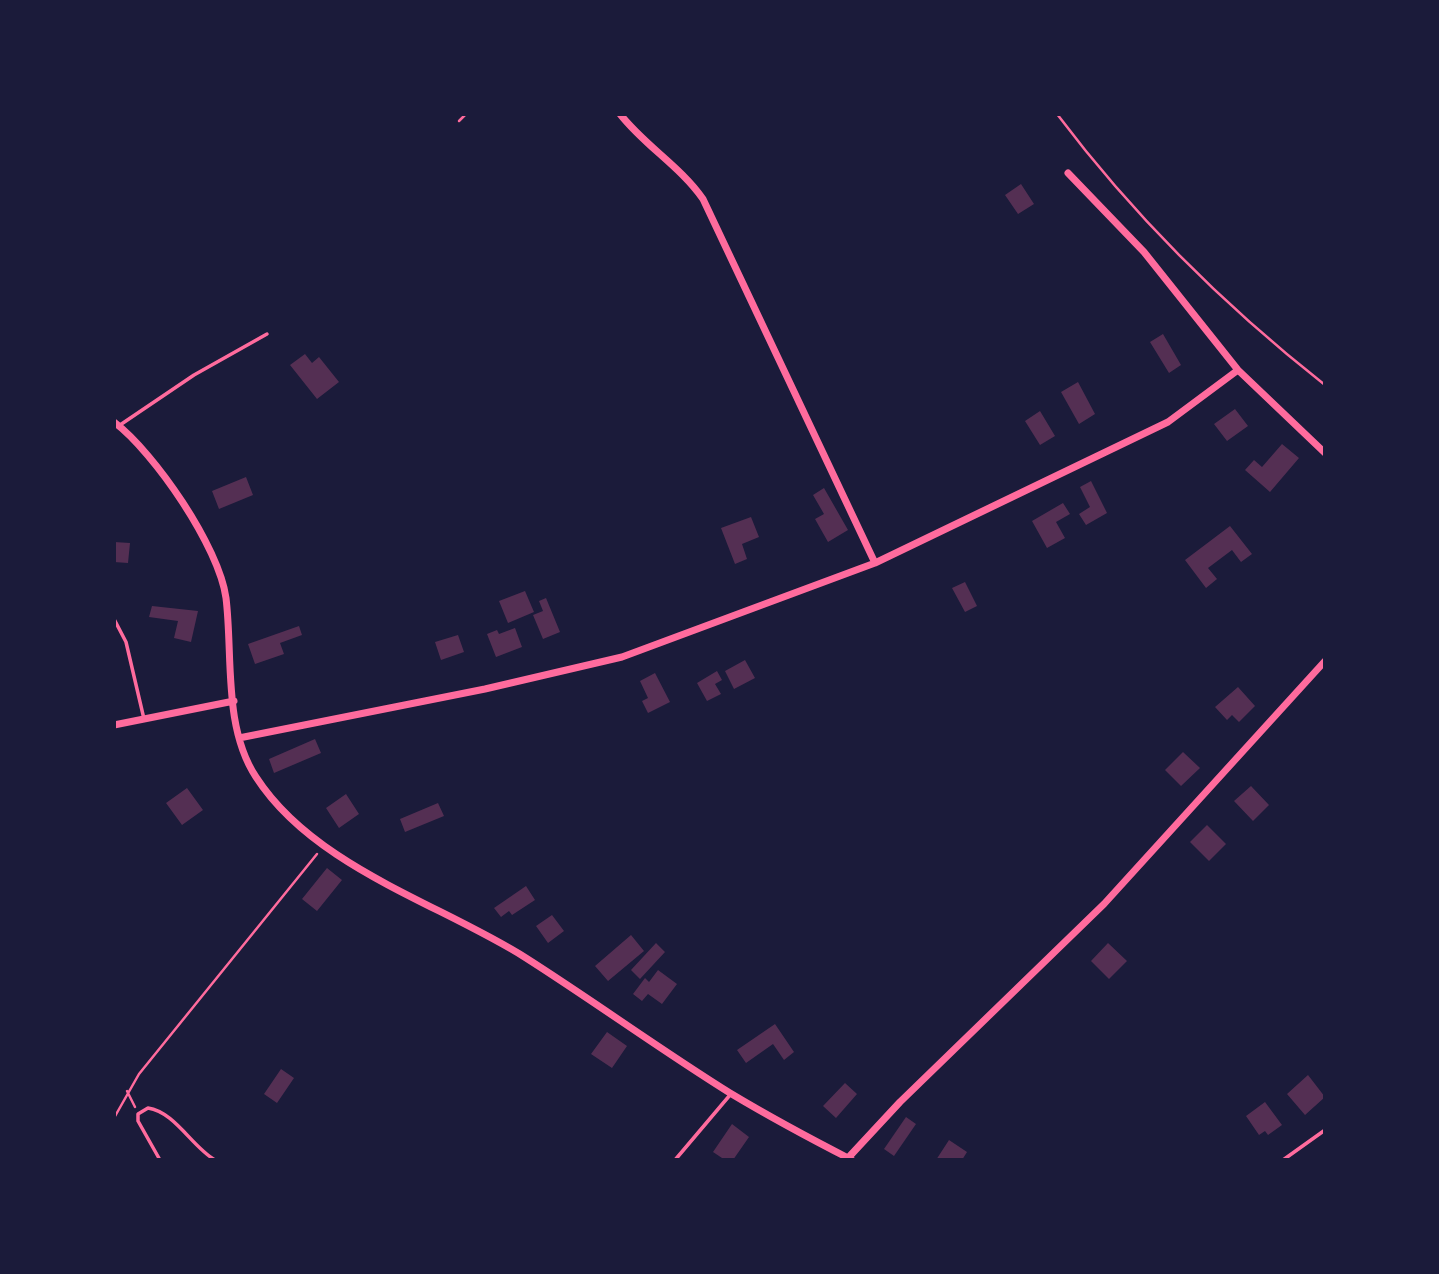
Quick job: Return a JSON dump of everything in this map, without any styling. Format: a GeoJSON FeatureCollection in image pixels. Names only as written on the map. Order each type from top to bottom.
{"type":"FeatureCollection","features":[{"type":"Feature","properties":{"kind":"street"},"geometry":{"type":"LineString","coordinates":[[620,114],[642,142],[683,172],[703,199],[875,563]]}},
{"type":"Feature","properties":{"kind":"street"},"geometry":{"type":"LineString","coordinates":[[1068,173],[1144,252],[1238,370],[1325,453]]}},
{"type":"Feature","properties":{"kind":"street"},"geometry":{"type":"LineString","coordinates":[[239,738],[485,690],[622,657],[875,563],[1168,422],[1238,370]]}},
{"type":"Feature","properties":{"kind":"street"},"geometry":{"type":"LineString","coordinates":[[116,424],[177,497],[216,562],[226,598],[239,738],[245,757],[265,791],[296,824],[324,846],[524,957],[731,1093],[850,1159],[900,1102],[1121,886],[1325,661]]}},
{"type":"Feature","properties":{"kind":"street"},"geometry":{"type":"LineString","coordinates":[[114,725],[234,701]]}},
{"type":"Feature","properties":{"kind":"lane"},"geometry":{"type":"LineString","coordinates":[[116,424],[194,375],[267,334]]}},
{"type":"Feature","properties":{"kind":"lane"},"geometry":{"type":"LineString","coordinates":[[114,618],[126,642],[144,719]]}},
{"type":"Feature","properties":{"kind":"lane"},"geometry":{"type":"LineString","coordinates":[[675,1160],[731,1093]]}},
{"type":"Feature","properties":{"kind":"lane"},"geometry":{"type":"LineString","coordinates":[[160,1160],[140,1130],[138,1114],[149,1108],[163,1112],[196,1146],[215,1160]]}},
{"type":"Feature","properties":{"kind":"lane"},"geometry":{"type":"LineString","coordinates":[[1283,1160],[1325,1130]]}},
{"type":"Feature","properties":{"kind":"path"},"geometry":{"type":"LineString","coordinates":[[459,121],[466,114]]}},
{"type":"Feature","properties":{"kind":"path"},"geometry":{"type":"LineString","coordinates":[[1057,114],[1090,156],[1201,276],[1264,336],[1325,384]]}},
{"type":"Feature","properties":{"kind":"path"},"geometry":{"type":"LineString","coordinates":[[114,1118],[127,1091],[324,846]]}},
{"type":"Feature","properties":{"kind":"path"},"geometry":{"type":"LineString","coordinates":[[127,1091],[138,1114]]}},
{"type":"Feature","properties":{"kind":"building"},"geometry":{"type":"Polygon","coordinates":[[[1021,184],[1034,204],[1018,214],[1005,195],[1021,184]]]}},
{"type":"Feature","properties":{"kind":"building"},"geometry":{"type":"Polygon","coordinates":[[[1163,334],[1181,365],[1169,373],[1150,342],[1163,334]]]}},
{"type":"Feature","properties":{"kind":"building"},"geometry":{"type":"Polygon","coordinates":[[[305,354],[312,363],[319,357],[339,382],[317,399],[290,365],[305,354]]]}},
{"type":"Feature","properties":{"kind":"building"},"geometry":{"type":"Polygon","coordinates":[[[1078,382],[1095,414],[1079,424],[1061,392],[1078,382]]]}},
{"type":"Feature","properties":{"kind":"building"},"geometry":{"type":"Polygon","coordinates":[[[1235,409],[1248,426],[1227,441],[1214,424],[1235,409]]]}},
{"type":"Feature","properties":{"kind":"building"},"geometry":{"type":"Polygon","coordinates":[[[1040,411],[1055,436],[1040,445],[1025,421],[1040,411]]]}},
{"type":"Feature","properties":{"kind":"building"},"geometry":{"type":"Polygon","coordinates":[[[1282,444],[1299,458],[1270,492],[1245,470],[1254,460],[1262,467],[1282,444]]]}},
{"type":"Feature","properties":{"kind":"building"},"geometry":{"type":"Polygon","coordinates":[[[246,477],[253,495],[219,509],[212,491],[246,477]]]}},
{"type":"Feature","properties":{"kind":"building"},"geometry":{"type":"Polygon","coordinates":[[[1091,481],[1107,513],[1086,525],[1079,514],[1090,507],[1080,487],[1091,481]]]}},
{"type":"Feature","properties":{"kind":"building"},"geometry":{"type":"Polygon","coordinates":[[[824,488],[848,530],[828,542],[815,519],[824,514],[813,495],[824,488]]]}},
{"type":"Feature","properties":{"kind":"building"},"geometry":{"type":"Polygon","coordinates":[[[1063,503],[1070,514],[1056,522],[1065,538],[1047,548],[1032,521],[1063,503]]]}},
{"type":"Feature","properties":{"kind":"building"},"geometry":{"type":"Polygon","coordinates":[[[751,517],[759,537],[742,544],[747,559],[735,564],[721,528],[751,517]]]}},
{"type":"Feature","properties":{"kind":"building"},"geometry":{"type":"Polygon","coordinates":[[[1230,526],[1252,554],[1241,562],[1232,550],[1208,568],[1217,579],[1206,588],[1185,560],[1230,526]]]}},
{"type":"Feature","properties":{"kind":"building"},"geometry":{"type":"Polygon","coordinates":[[[114,542],[130,543],[128,563],[114,562],[114,542]]]}},
{"type":"Feature","properties":{"kind":"building"},"geometry":{"type":"Polygon","coordinates":[[[965,582],[977,606],[965,612],[952,588],[965,582]]]}},
{"type":"Feature","properties":{"kind":"building"},"geometry":{"type":"Polygon","coordinates":[[[525,591],[534,612],[508,623],[499,601],[525,591]]]}},
{"type":"Feature","properties":{"kind":"building"},"geometry":{"type":"Polygon","coordinates":[[[546,598],[560,632],[543,639],[533,615],[543,611],[539,601],[546,598]]]}},
{"type":"Feature","properties":{"kind":"building"},"geometry":{"type":"Polygon","coordinates":[[[152,606],[198,611],[191,642],[174,638],[178,621],[149,617],[152,606]]]}},
{"type":"Feature","properties":{"kind":"building"},"geometry":{"type":"Polygon","coordinates":[[[299,626],[302,635],[280,643],[284,654],[255,664],[248,644],[299,626]]]}},
{"type":"Feature","properties":{"kind":"building"},"geometry":{"type":"Polygon","coordinates":[[[515,628],[522,647],[496,657],[487,634],[497,630],[499,634],[515,628]]]}},
{"type":"Feature","properties":{"kind":"building"},"geometry":{"type":"Polygon","coordinates":[[[458,635],[464,652],[441,660],[435,642],[458,635]]]}},
{"type":"Feature","properties":{"kind":"building"},"geometry":{"type":"Polygon","coordinates":[[[745,660],[755,678],[734,689],[725,671],[745,660]]]}},
{"type":"Feature","properties":{"kind":"building"},"geometry":{"type":"Polygon","coordinates":[[[717,671],[722,680],[715,684],[721,694],[707,701],[697,683],[717,671]]]}},
{"type":"Feature","properties":{"kind":"building"},"geometry":{"type":"Polygon","coordinates":[[[655,673],[670,702],[648,713],[642,701],[648,698],[640,681],[655,673]]]}},
{"type":"Feature","properties":{"kind":"building"},"geometry":{"type":"Polygon","coordinates":[[[1238,687],[1255,706],[1239,722],[1232,715],[1227,720],[1215,707],[1238,687]]]}},
{"type":"Feature","properties":{"kind":"building"},"geometry":{"type":"Polygon","coordinates":[[[315,739],[321,753],[274,773],[269,759],[315,739]]]}},
{"type":"Feature","properties":{"kind":"building"},"geometry":{"type":"Polygon","coordinates":[[[1183,752],[1200,768],[1181,786],[1165,770],[1183,752]]]}},
{"type":"Feature","properties":{"kind":"building"},"geometry":{"type":"Polygon","coordinates":[[[1251,786],[1269,805],[1253,821],[1234,801],[1251,786]]]}},
{"type":"Feature","properties":{"kind":"building"},"geometry":{"type":"Polygon","coordinates":[[[187,788],[203,810],[182,825],[166,803],[187,788]]]}},
{"type":"Feature","properties":{"kind":"building"},"geometry":{"type":"Polygon","coordinates":[[[346,794],[359,814],[339,828],[326,808],[346,794]]]}},
{"type":"Feature","properties":{"kind":"building"},"geometry":{"type":"Polygon","coordinates":[[[438,803],[444,816],[405,832],[400,819],[438,803]]]}},
{"type":"Feature","properties":{"kind":"building"},"geometry":{"type":"Polygon","coordinates":[[[1207,825],[1226,844],[1209,861],[1190,842],[1207,825]]]}},
{"type":"Feature","properties":{"kind":"building"},"geometry":{"type":"Polygon","coordinates":[[[327,868],[342,880],[317,911],[302,899],[327,868]]]}},
{"type":"Feature","properties":{"kind":"building"},"geometry":{"type":"Polygon","coordinates":[[[526,886],[535,900],[512,915],[509,911],[501,917],[494,908],[526,886]]]}},
{"type":"Feature","properties":{"kind":"building"},"geometry":{"type":"Polygon","coordinates":[[[552,915],[564,931],[548,943],[536,926],[552,915]]]}},
{"type":"Feature","properties":{"kind":"building"},"geometry":{"type":"Polygon","coordinates":[[[631,935],[644,951],[608,981],[595,966],[631,935]]]}},
{"type":"Feature","properties":{"kind":"building"},"geometry":{"type":"Polygon","coordinates":[[[656,943],[665,952],[640,979],[631,970],[656,943]]]}},
{"type":"Feature","properties":{"kind":"building"},"geometry":{"type":"Polygon","coordinates":[[[1108,943],[1127,961],[1109,979],[1091,961],[1108,943]]]}},
{"type":"Feature","properties":{"kind":"building"},"geometry":{"type":"Polygon","coordinates":[[[658,970],[677,984],[662,1004],[648,994],[642,1001],[633,994],[645,978],[649,982],[658,970]]]}},
{"type":"Feature","properties":{"kind":"building"},"geometry":{"type":"Polygon","coordinates":[[[775,1024],[794,1052],[784,1060],[773,1044],[746,1063],[737,1050],[775,1024]]]}},
{"type":"Feature","properties":{"kind":"building"},"geometry":{"type":"Polygon","coordinates":[[[607,1032],[627,1046],[612,1068],[591,1054],[607,1032]]]}},
{"type":"Feature","properties":{"kind":"building"},"geometry":{"type":"Polygon","coordinates":[[[281,1069],[294,1078],[277,1103],[264,1094],[281,1069]]]}},
{"type":"Feature","properties":{"kind":"building"},"geometry":{"type":"Polygon","coordinates":[[[1308,1075],[1325,1097],[1305,1115],[1287,1094],[1308,1075]]]}},
{"type":"Feature","properties":{"kind":"building"},"geometry":{"type":"Polygon","coordinates":[[[845,1083],[857,1094],[836,1118],[823,1106],[845,1083]]]}},
{"type":"Feature","properties":{"kind":"building"},"geometry":{"type":"Polygon","coordinates":[[[1265,1102],[1282,1125],[1268,1135],[1265,1131],[1259,1135],[1246,1116],[1265,1102]]]}},
{"type":"Feature","properties":{"kind":"building"},"geometry":{"type":"Polygon","coordinates":[[[906,1117],[916,1124],[894,1156],[884,1149],[906,1117]]]}},
{"type":"Feature","properties":{"kind":"building"},"geometry":{"type":"Polygon","coordinates":[[[732,1124],[749,1137],[733,1160],[725,1160],[713,1152],[732,1124]]]}},
{"type":"Feature","properties":{"kind":"building"},"geometry":{"type":"Polygon","coordinates":[[[949,1140],[967,1152],[962,1160],[936,1160],[949,1140]]]}}]}
